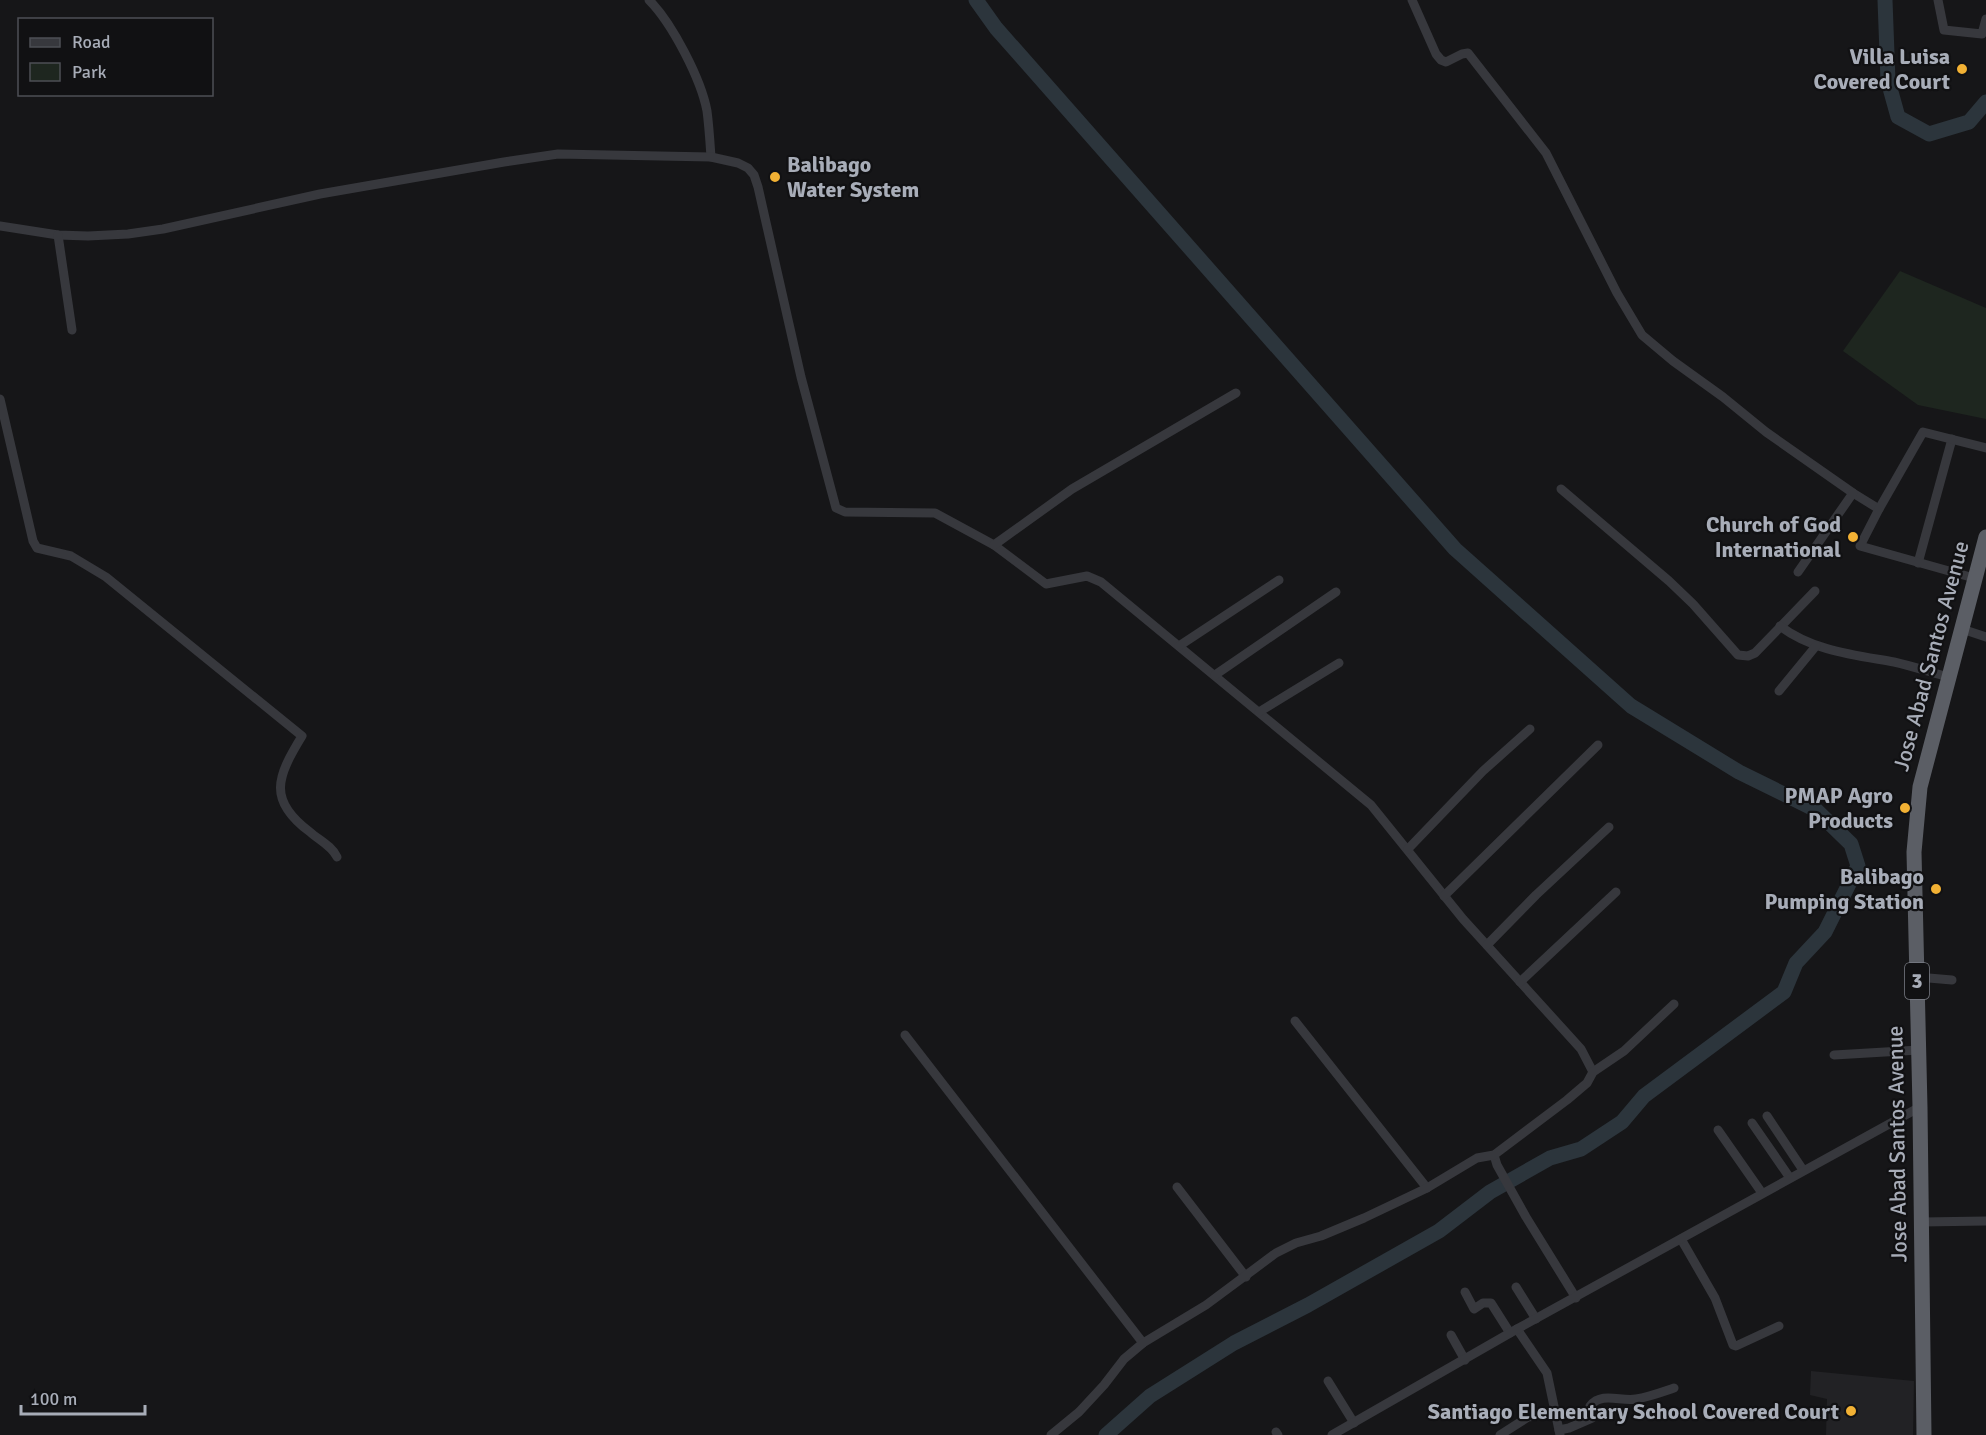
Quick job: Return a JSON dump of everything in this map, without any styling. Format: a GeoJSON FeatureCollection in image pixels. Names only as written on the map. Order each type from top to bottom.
{"type":"FeatureCollection","features":[{"type":"Feature","properties":{"kind":"highway","name":"Jose Abad Santos Avenue"},"geometry":{"type":"LineString","coordinates":[[1924,1435],[1914,852],[1920,787],[1986,537]]}},
{"type":"Feature","properties":{"kind":"street"},"geometry":{"type":"LineString","coordinates":[[649,0],[662,14],[700,87],[707,110],[711,157]]}},
{"type":"Feature","properties":{"kind":"street"},"geometry":{"type":"LineString","coordinates":[[1412,0],[1436,54],[1441,60],[1446,62],[1468,53],[1546,153],[1617,292],[1642,335],[1766,432],[1879,509]]}},
{"type":"Feature","properties":{"kind":"street"},"geometry":{"type":"LineString","coordinates":[[1938,0],[1944,30],[1982,34],[1986,20]]}},
{"type":"Feature","properties":{"kind":"street"},"geometry":{"type":"LineString","coordinates":[[0,226],[88,237],[128,234],[163,229],[320,194],[558,154],[711,157],[738,163],[748,168],[754,175],[801,377],[836,508],[845,512],[935,513],[994,545],[1046,584],[1087,576],[1096,579],[1364,799],[1408,849],[1444,896],[1581,1050],[1593,1072]]}},
{"type":"Feature","properties":{"kind":"street"},"geometry":{"type":"LineString","coordinates":[[58,235],[72,330]]}},
{"type":"Feature","properties":{"kind":"street"},"geometry":{"type":"LineString","coordinates":[[994,545],[1072,489],[1236,393]]}},
{"type":"Feature","properties":{"kind":"street"},"geometry":{"type":"LineString","coordinates":[[0,399],[33,541],[37,548],[71,556],[106,577],[302,736],[280,782],[281,799],[285,808],[306,830],[329,847],[337,857]]}},
{"type":"Feature","properties":{"kind":"street"},"geometry":{"type":"LineString","coordinates":[[1974,578],[1860,546],[1923,432],[1986,448]]}},
{"type":"Feature","properties":{"kind":"street"},"geometry":{"type":"LineString","coordinates":[[1918,562],[1952,439]]}},
{"type":"Feature","properties":{"kind":"street"},"geometry":{"type":"LineString","coordinates":[[1562,489],[1669,580],[1738,655],[1748,656],[1755,653],[1815,591]]}},
{"type":"Feature","properties":{"kind":"street"},"geometry":{"type":"LineString","coordinates":[[1798,572],[1853,493]]}},
{"type":"Feature","properties":{"kind":"street"},"geometry":{"type":"LineString","coordinates":[[1179,646],[1279,580]]}},
{"type":"Feature","properties":{"kind":"street"},"geometry":{"type":"LineString","coordinates":[[1215,675],[1335,592]]}},
{"type":"Feature","properties":{"kind":"street"},"geometry":{"type":"LineString","coordinates":[[1780,626],[1788,633],[1816,646],[1897,663],[1948,677]]}},
{"type":"Feature","properties":{"kind":"street"},"geometry":{"type":"LineString","coordinates":[[1962,629],[1986,637]]}},
{"type":"Feature","properties":{"kind":"street"},"geometry":{"type":"LineString","coordinates":[[1779,691],[1816,646]]}},
{"type":"Feature","properties":{"kind":"street"},"geometry":{"type":"LineString","coordinates":[[1259,712],[1338,663]]}},
{"type":"Feature","properties":{"kind":"street"},"geometry":{"type":"LineString","coordinates":[[1408,849],[1483,771],[1530,729]]}},
{"type":"Feature","properties":{"kind":"street"},"geometry":{"type":"LineString","coordinates":[[1444,896],[1598,745]]}},
{"type":"Feature","properties":{"kind":"street"},"geometry":{"type":"LineString","coordinates":[[1487,945],[1609,827]]}},
{"type":"Feature","properties":{"kind":"street"},"geometry":{"type":"LineString","coordinates":[[1520,982],[1616,892]]}},
{"type":"Feature","properties":{"kind":"street"},"geometry":{"type":"LineString","coordinates":[[1917,977],[1952,980]]}},
{"type":"Feature","properties":{"kind":"street"},"geometry":{"type":"LineString","coordinates":[[1051,1435],[1079,1412],[1124,1359],[1143,1343],[1206,1305],[1276,1254],[1296,1243],[1336,1230],[1427,1188],[1477,1158],[1494,1155],[1568,1100],[1587,1083],[1593,1072],[1624,1051],[1674,1004]]}},
{"type":"Feature","properties":{"kind":"street"},"geometry":{"type":"LineString","coordinates":[[1295,1021],[1427,1188]]}},
{"type":"Feature","properties":{"kind":"street"},"geometry":{"type":"LineString","coordinates":[[905,1035],[1143,1343]]}},
{"type":"Feature","properties":{"kind":"street"},"geometry":{"type":"LineString","coordinates":[[1834,1055],[1919,1050]]}},
{"type":"Feature","properties":{"kind":"street"},"geometry":{"type":"LineString","coordinates":[[1332,1435],[1514,1331],[1920,1107]]}},
{"type":"Feature","properties":{"kind":"street"},"geometry":{"type":"LineString","coordinates":[[1767,1116],[1803,1170]]}},
{"type":"Feature","properties":{"kind":"street"},"geometry":{"type":"LineString","coordinates":[[1752,1123],[1790,1178]]}},
{"type":"Feature","properties":{"kind":"street"},"geometry":{"type":"LineString","coordinates":[[1718,1130],[1762,1193]]}},
{"type":"Feature","properties":{"kind":"street"},"geometry":{"type":"LineString","coordinates":[[1494,1155],[1504,1178],[1576,1298]]}},
{"type":"Feature","properties":{"kind":"street"},"geometry":{"type":"LineString","coordinates":[[1177,1187],[1246,1277]]}},
{"type":"Feature","properties":{"kind":"street"},"geometry":{"type":"LineString","coordinates":[[1922,1222],[1986,1221]]}},
{"type":"Feature","properties":{"kind":"street"},"geometry":{"type":"LineString","coordinates":[[1681,1239],[1715,1298],[1733,1345],[1736,1346],[1779,1326]]}},
{"type":"Feature","properties":{"kind":"street"},"geometry":{"type":"LineString","coordinates":[[1516,1287],[1536,1319]]}},
{"type":"Feature","properties":{"kind":"street"},"geometry":{"type":"LineString","coordinates":[[1465,1292],[1474,1309],[1491,1303],[1547,1373],[1560,1432],[1592,1418],[1590,1406],[1597,1400],[1607,1397],[1634,1400],[1674,1388]]}},
{"type":"Feature","properties":{"kind":"street"},"geometry":{"type":"LineString","coordinates":[[1451,1335],[1465,1360]]}},
{"type":"Feature","properties":{"kind":"street"},"geometry":{"type":"LineString","coordinates":[[1328,1381],[1354,1423]]}},
{"type":"Feature","properties":{"kind":"street"},"geometry":{"type":"LineString","coordinates":[[1500,1435],[1528,1417],[1555,1413]]}},
{"type":"Feature","properties":{"kind":"shaded area"},"geometry":{"type":"Polygon","coordinates":[[[1811,1371],[1914,1381],[1913,1435],[1826,1435],[1827,1399],[1810,1395],[1811,1371]]]}},
{"type":"Feature","properties":{"kind":"green space"},"geometry":{"type":"Polygon","coordinates":[[[1900,271],[1986,308],[1986,419],[1918,405],[1843,351],[1900,271]]]}},
{"type":"Feature","properties":{"kind":"waterway"},"geometry":{"type":"LineString","coordinates":[[976,0],[996,28],[1455,549],[1631,706],[1739,772],[1816,810],[1851,844],[1858,866],[1825,932],[1796,963],[1784,992],[1644,1096],[1622,1122],[1581,1149],[1550,1158],[1490,1192],[1439,1231],[1308,1305],[1234,1343],[1150,1396],[1106,1435]]}},
{"type":"Feature","properties":{"kind":"waterway"},"geometry":{"type":"LineString","coordinates":[[1885,0],[1888,81],[1898,117],[1929,134],[1969,122],[1986,102]]}},
{"type":"Feature","properties":{"kind":"place","name":"Villa Luisa Covered Court"},"geometry":{"type":"Point","coordinates":[1962,69]}},
{"type":"Feature","properties":{"kind":"place","name":"Balibago Water System"},"geometry":{"type":"Point","coordinates":[775,177]}},
{"type":"Feature","properties":{"kind":"place","name":"Church of God International"},"geometry":{"type":"Point","coordinates":[1853,537]}},
{"type":"Feature","properties":{"kind":"place","name":"PMAP Agro Products"},"geometry":{"type":"Point","coordinates":[1905,808]}},
{"type":"Feature","properties":{"kind":"place","name":"Balibago Pumping Station"},"geometry":{"type":"Point","coordinates":[1936,889]}},
{"type":"Feature","properties":{"kind":"place","name":"Santiago Elementary School Covered Court"},"geometry":{"type":"Point","coordinates":[1851,1411]}}]}
